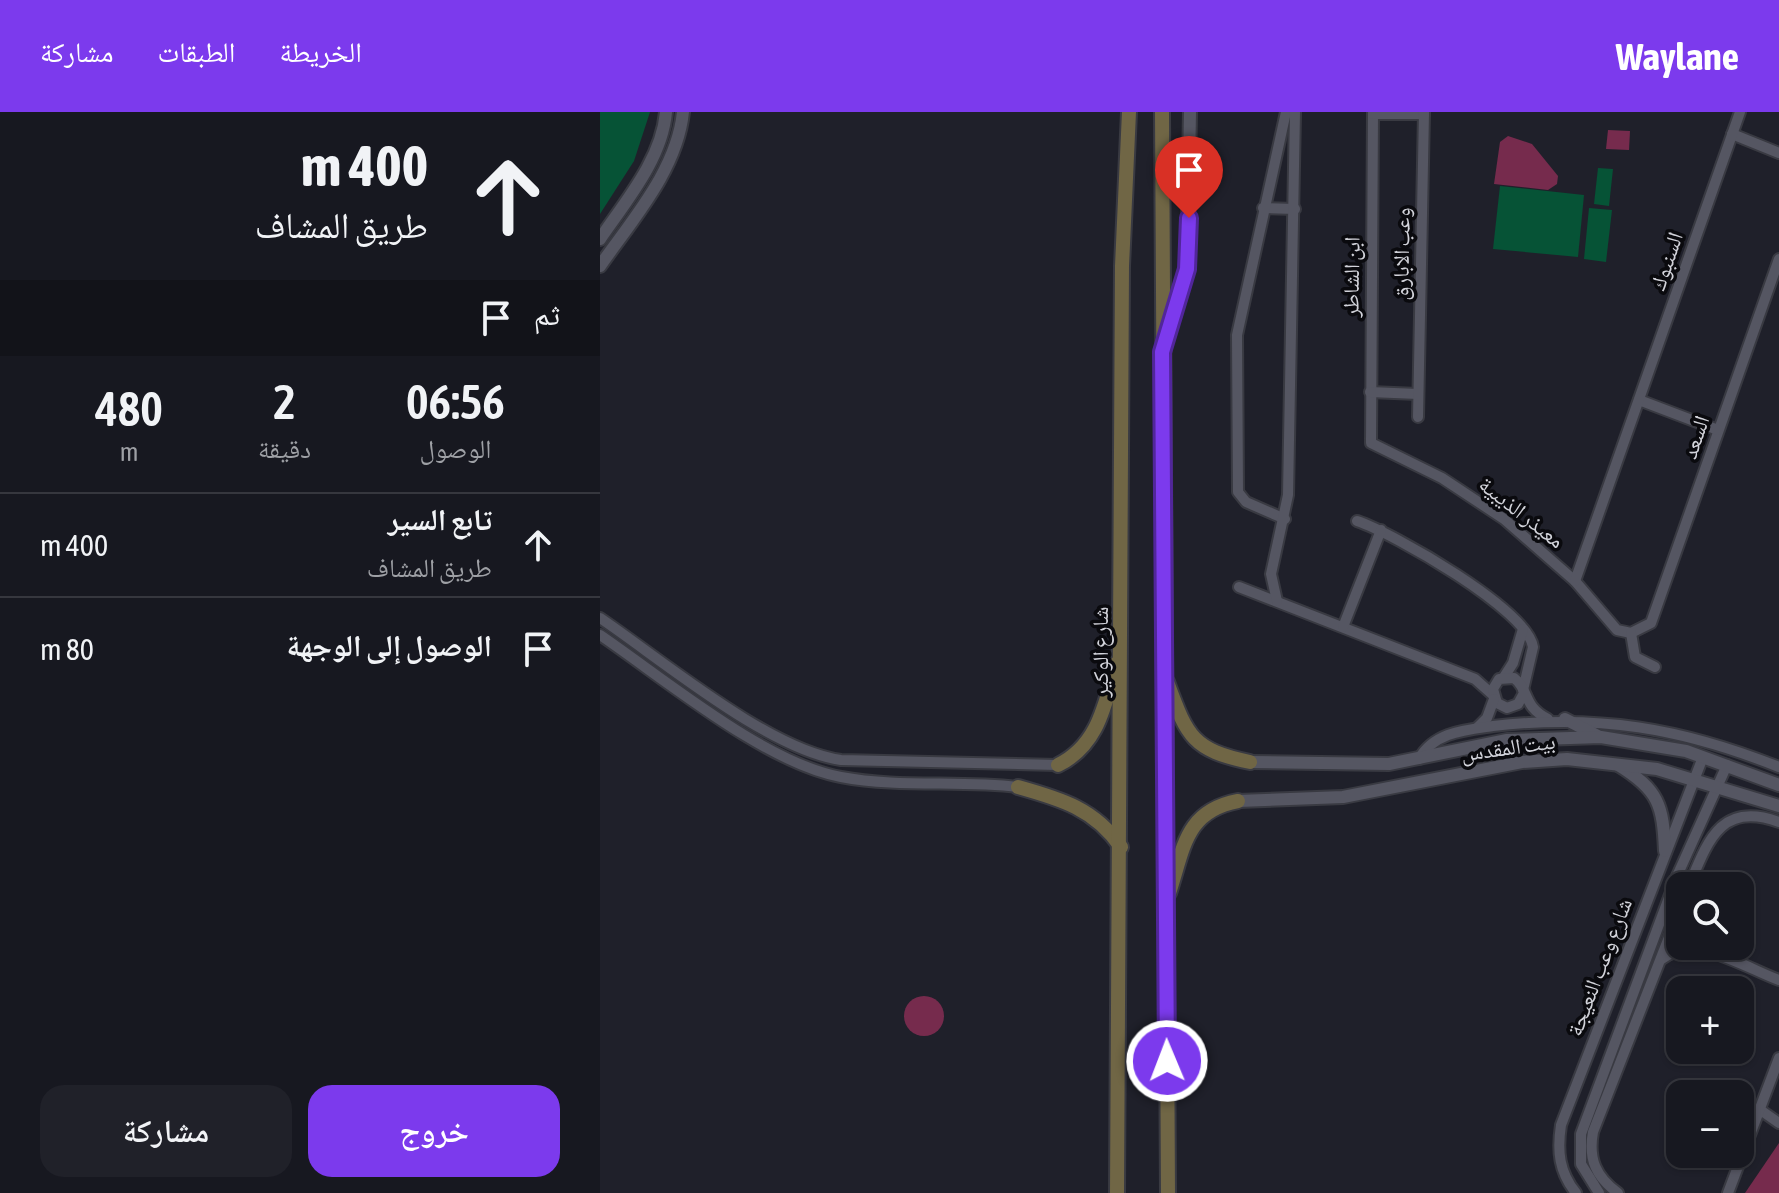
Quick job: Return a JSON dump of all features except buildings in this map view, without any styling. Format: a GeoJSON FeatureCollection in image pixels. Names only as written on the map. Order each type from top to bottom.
{"type":"FeatureCollection","features":[{"type":"Feature","properties":{"kind":"main road","name":"شارع الوكير"},"geometry":{"type":"LineString","coordinates":[[1117,1193],[1122,847],[1122,266],[1129,112]]}},
{"type":"Feature","properties":{"kind":"main road"},"geometry":{"type":"LineString","coordinates":[[1162,112],[1168,1193]]}},
{"type":"Feature","properties":{"kind":"main road"},"geometry":{"type":"LineString","coordinates":[[1058,765],[1076,754],[1095,732],[1121,647]]}},
{"type":"Feature","properties":{"kind":"main road"},"geometry":{"type":"LineString","coordinates":[[1164,674],[1182,722],[1194,740],[1211,753],[1250,762]]}},
{"type":"Feature","properties":{"kind":"main road"},"geometry":{"type":"LineString","coordinates":[[1018,787],[1082,808],[1105,825],[1122,847]]}},
{"type":"Feature","properties":{"kind":"main road"},"geometry":{"type":"LineString","coordinates":[[1165,905],[1193,826],[1212,807],[1238,801]]}},
{"type":"Feature","properties":{"kind":"main road"},"geometry":{"type":"LineString","coordinates":[[1117,1176],[1124,1193]]}},
{"type":"Feature","properties":{"kind":"street"},"geometry":{"type":"LineString","coordinates":[[600,239],[647,168],[661,141],[666,112]]}},
{"type":"Feature","properties":{"kind":"street"},"geometry":{"type":"LineString","coordinates":[[600,266],[661,176],[676,146],[683,112]]}},
{"type":"Feature","properties":{"kind":"street"},"geometry":{"type":"LineString","coordinates":[[1162,352],[1187,269],[1190,112]]}},
{"type":"Feature","properties":{"kind":"street"},"geometry":{"type":"LineString","coordinates":[[1285,519],[1246,502],[1238,492],[1237,335],[1286,112]]}},
{"type":"Feature","properties":{"kind":"street"},"geometry":{"type":"LineString","coordinates":[[1277,601],[1271,561],[1285,519],[1295,112]]}},
{"type":"Feature","properties":{"kind":"street","name":"السنبوك"},"geometry":{"type":"LineString","coordinates":[[1575,581],[1740,112]]}},
{"type":"Feature","properties":{"kind":"street","name":"وعب الابارق"},"geometry":{"type":"LineString","coordinates":[[1373,113],[1424,113],[1418,417]]}},
{"type":"Feature","properties":{"kind":"street","name":"ابن الشاطر"},"geometry":{"type":"LineString","coordinates":[[1371,443],[1373,113]]}},
{"type":"Feature","properties":{"kind":"street"},"geometry":{"type":"LineString","coordinates":[[1732,134],[1779,153]]}},
{"type":"Feature","properties":{"kind":"street"},"geometry":{"type":"LineString","coordinates":[[1263,208],[1295,209]]}},
{"type":"Feature","properties":{"kind":"street","name":"السعد"},"geometry":{"type":"LineString","coordinates":[[1631,633],[1647,627],[1779,259]]}},
{"type":"Feature","properties":{"kind":"street"},"geometry":{"type":"LineString","coordinates":[[1370,392],[1418,394]]}},
{"type":"Feature","properties":{"kind":"street"},"geometry":{"type":"LineString","coordinates":[[1639,400],[1718,430]]}},
{"type":"Feature","properties":{"kind":"street","name":"معيذر الذيبية"},"geometry":{"type":"LineString","coordinates":[[1371,443],[1471,496],[1504,519],[1575,581],[1617,630],[1631,633],[1635,657],[1655,667]]}},
{"type":"Feature","properties":{"kind":"street"},"geometry":{"type":"LineString","coordinates":[[1239,587],[1475,679],[1507,708],[1518,704],[1533,641],[1523,629],[1460,577],[1381,530],[1357,521]]}},
{"type":"Feature","properties":{"kind":"street"},"geometry":{"type":"LineString","coordinates":[[1343,627],[1381,530]]}},
{"type":"Feature","properties":{"kind":"street"},"geometry":{"type":"LineString","coordinates":[[600,618],[769,734],[830,759],[1058,765]]}},
{"type":"Feature","properties":{"kind":"street"},"geometry":{"type":"LineString","coordinates":[[1493,697],[1517,652],[1523,629]]}},
{"type":"Feature","properties":{"kind":"street"},"geometry":{"type":"LineString","coordinates":[[600,635],[767,749],[825,773],[868,780],[975,782],[1018,787]]}},
{"type":"Feature","properties":{"kind":"street"},"geometry":{"type":"LineString","coordinates":[[1475,679],[1514,678],[1523,692]]}},
{"type":"Feature","properties":{"kind":"street","name":"بيت المقدس"},"geometry":{"type":"LineString","coordinates":[[1523,692],[1537,712],[1550,719]]}},
{"type":"Feature","properties":{"kind":"street","name":"بيت المقدس"},"geometry":{"type":"LineString","coordinates":[[1477,728],[1490,712],[1493,697]]}},
{"type":"Feature","properties":{"kind":"street"},"geometry":{"type":"LineString","coordinates":[[1565,719],[1601,737]]}},
{"type":"Feature","properties":{"kind":"street","name":"بيت المقدس"},"geometry":{"type":"LineString","coordinates":[[1419,759],[1438,738],[1477,728],[1565,719],[1667,730],[1726,746],[1779,767]]}},
{"type":"Feature","properties":{"kind":"street","name":"بيت المقدس"},"geometry":{"type":"LineString","coordinates":[[1250,762],[1373,765],[1419,759],[1507,740],[1601,737],[1653,743],[1703,757],[1779,785]]}},
{"type":"Feature","properties":{"kind":"street","name":"شارع وعب النعيجة"},"geometry":{"type":"LineString","coordinates":[[1576,1193],[1565,1178],[1559,1160],[1561,1125],[1703,757]]}},
{"type":"Feature","properties":{"kind":"street"},"geometry":{"type":"LineString","coordinates":[[868,761],[868,780]]}},
{"type":"Feature","properties":{"kind":"street","name":"بيت المقدس"},"geometry":{"type":"LineString","coordinates":[[1238,801],[1363,795],[1522,762],[1612,762],[1694,777],[1779,806]]}},
{"type":"Feature","properties":{"kind":"street"},"geometry":{"type":"LineString","coordinates":[[1612,762],[1641,779],[1655,796],[1664,820],[1665,851]]}},
{"type":"Feature","properties":{"kind":"street","name":"شارع وعب النعيجة"},"geometry":{"type":"LineString","coordinates":[[1599,1193],[1587,1180],[1581,1164],[1581,1134],[1672,888],[1727,765]]}},
{"type":"Feature","properties":{"kind":"street"},"geometry":{"type":"LineString","coordinates":[[1695,872],[1708,842],[1730,821],[1752,815],[1779,822]]}},
{"type":"Feature","properties":{"kind":"street"},"geometry":{"type":"LineString","coordinates":[[1618,1193],[1595,1168],[1591,1141],[1666,946]]}},
{"type":"Feature","properties":{"kind":"street"},"geometry":{"type":"LineString","coordinates":[[1660,961],[1666,957]]}},
{"type":"Feature","properties":{"kind":"street"},"geometry":{"type":"LineString","coordinates":[[1726,960],[1779,980]]}},
{"type":"Feature","properties":{"kind":"street"},"geometry":{"type":"LineString","coordinates":[[1728,1193],[1779,1058]]}},
{"type":"Feature","properties":{"kind":"street"},"geometry":{"type":"LineString","coordinates":[[1759,1109],[1779,1123]]}},
{"type":"Feature","properties":{"kind":"green space"},"geometry":{"type":"Polygon","coordinates":[[[600,112],[650,112],[634,161],[600,214],[600,112]]]}},
{"type":"Feature","properties":{"kind":"green space"},"geometry":{"type":"Polygon","coordinates":[[[1598,168],[1613,169],[1609,206],[1594,204],[1598,168]]]}},
{"type":"Feature","properties":{"kind":"green space"},"geometry":{"type":"Polygon","coordinates":[[[1500,186],[1584,195],[1578,257],[1493,249],[1500,186]]]}},
{"type":"Feature","properties":{"kind":"green space"},"geometry":{"type":"Polygon","coordinates":[[[1589,208],[1612,210],[1606,262],[1584,259],[1589,208]]]}},
{"type":"Feature","properties":{"kind":"route"},"geometry":{"type":"LineString","coordinates":[[1167,1061],[1162,352],[1187,269],[1189,218]]}}]}
